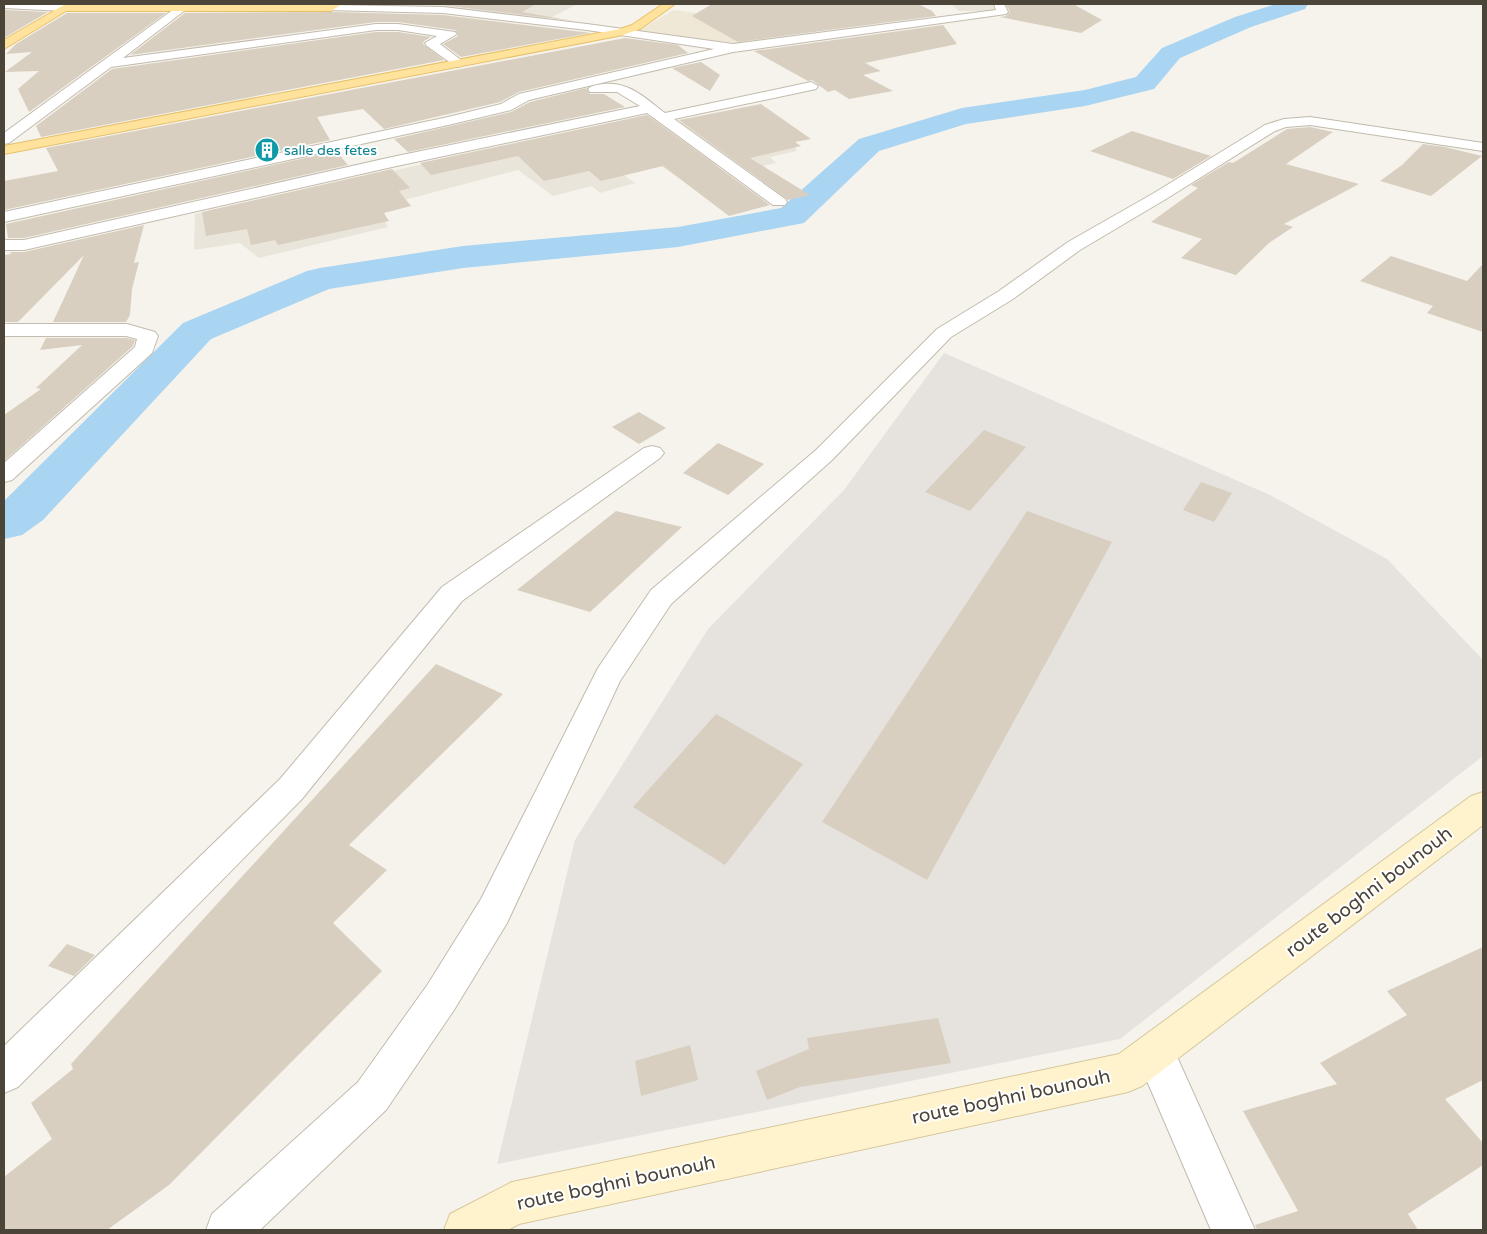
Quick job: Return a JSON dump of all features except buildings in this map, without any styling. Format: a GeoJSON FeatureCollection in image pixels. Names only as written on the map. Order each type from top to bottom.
{"type":"FeatureCollection","features":[{"type":"Feature","properties":{"kind":"main road"},"geometry":{"type":"LineString","coordinates":[[4,150],[623,32],[636,28],[670,4]]}},
{"type":"Feature","properties":{"kind":"main road"},"geometry":{"type":"LineString","coordinates":[[4,45],[64,8],[334,6]]}},
{"type":"Feature","properties":{"kind":"main road","name":"route boghni bounouh"},"geometry":{"type":"LineString","coordinates":[[466,1230],[512,1204],[1128,1072],[1483,806]]}},
{"type":"Feature","properties":{"kind":"street"},"geometry":{"type":"LineString","coordinates":[[506,107],[524,97],[733,48],[1002,12],[999,4]]}},
{"type":"Feature","properties":{"kind":"street"},"geometry":{"type":"LineString","coordinates":[[4,5],[64,8]]}},
{"type":"Feature","properties":{"kind":"street"},"geometry":{"type":"LineString","coordinates":[[4,140],[186,6]]}},
{"type":"Feature","properties":{"kind":"street"},"geometry":{"type":"LineString","coordinates":[[334,6],[424,9],[491,16],[733,48]]}},
{"type":"Feature","properties":{"kind":"street"},"geometry":{"type":"LineString","coordinates":[[458,63],[431,43],[491,16]]}},
{"type":"Feature","properties":{"kind":"street"},"geometry":{"type":"LineString","coordinates":[[105,64],[376,27],[459,30]]}},
{"type":"Feature","properties":{"kind":"street"},"geometry":{"type":"LineString","coordinates":[[664,117],[811,86]]}},
{"type":"Feature","properties":{"kind":"street"},"geometry":{"type":"LineString","coordinates":[[4,217],[369,139],[506,107],[606,88],[625,89],[633,92],[650,108],[779,202]]}},
{"type":"Feature","properties":{"kind":"street"},"geometry":{"type":"LineString","coordinates":[[4,245],[24,244],[392,162],[650,108]]}},
{"type":"Feature","properties":{"kind":"street"},"geometry":{"type":"LineString","coordinates":[[228,1230],[372,1096],[441,997],[494,911],[608,676],[661,597],[824,455],[944,333],[1006,296],[1074,246],[1160,196],[1270,128],[1284,123],[1310,121],[1483,147]]}},
{"type":"Feature","properties":{"kind":"street"},"geometry":{"type":"LineString","coordinates":[[369,139],[392,162]]}},
{"type":"Feature","properties":{"kind":"street"},"geometry":{"type":"LineString","coordinates":[[4,330],[127,330],[148,336],[145,349],[4,475]]}},
{"type":"Feature","properties":{"kind":"street"},"geometry":{"type":"LineString","coordinates":[[4,1073],[291,789],[452,594],[652,453]]}},
{"type":"Feature","properties":{"kind":"street"},"geometry":{"type":"LineString","coordinates":[[1155,1053],[1233,1230]]}},
{"type":"Feature","properties":{"kind":"shaded area"},"geometry":{"type":"Polygon","coordinates":[[[351,4],[578,4],[540,23],[501,20],[462,13],[344,8],[351,4]]]}},
{"type":"Feature","properties":{"kind":"shaded area"},"geometry":{"type":"Polygon","coordinates":[[[951,4],[1083,4],[1013,7],[996,11],[959,11],[951,4]]]}},
{"type":"Feature","properties":{"kind":"shaded area"},"geometry":{"type":"Polygon","coordinates":[[[673,10],[799,23],[779,40],[764,39],[754,44],[637,32],[673,10]]]}},
{"type":"Feature","properties":{"kind":"shaded area"},"geometry":{"type":"Polygon","coordinates":[[[751,107],[789,137],[797,151],[770,157],[776,163],[741,171],[728,162],[675,175],[629,145],[596,155],[635,183],[600,193],[592,186],[553,196],[518,170],[378,207],[388,227],[259,258],[240,243],[194,250],[195,214],[647,115],[666,125],[751,107]]]}},
{"type":"Feature","properties":{"kind":"shaded area"},"geometry":{"type":"Polygon","coordinates":[[[944,353],[1270,495],[1387,559],[1483,660],[1483,756],[1120,1039],[497,1164],[575,840],[708,629],[844,490],[944,353]]]}},
{"type":"Feature","properties":{"kind":"waterway"},"geometry":{"type":"LineString","coordinates":[[4,523],[26,509],[197,331],[320,279],[463,257],[678,237],[792,216],[869,145],[962,116],[1085,98],[1145,83],[1171,53],[1243,22],[1297,4]]}},
{"type":"Feature","properties":{"kind":"place","name":"salle des fetes"},"geometry":{"type":"Point","coordinates":[267,150]}}]}
